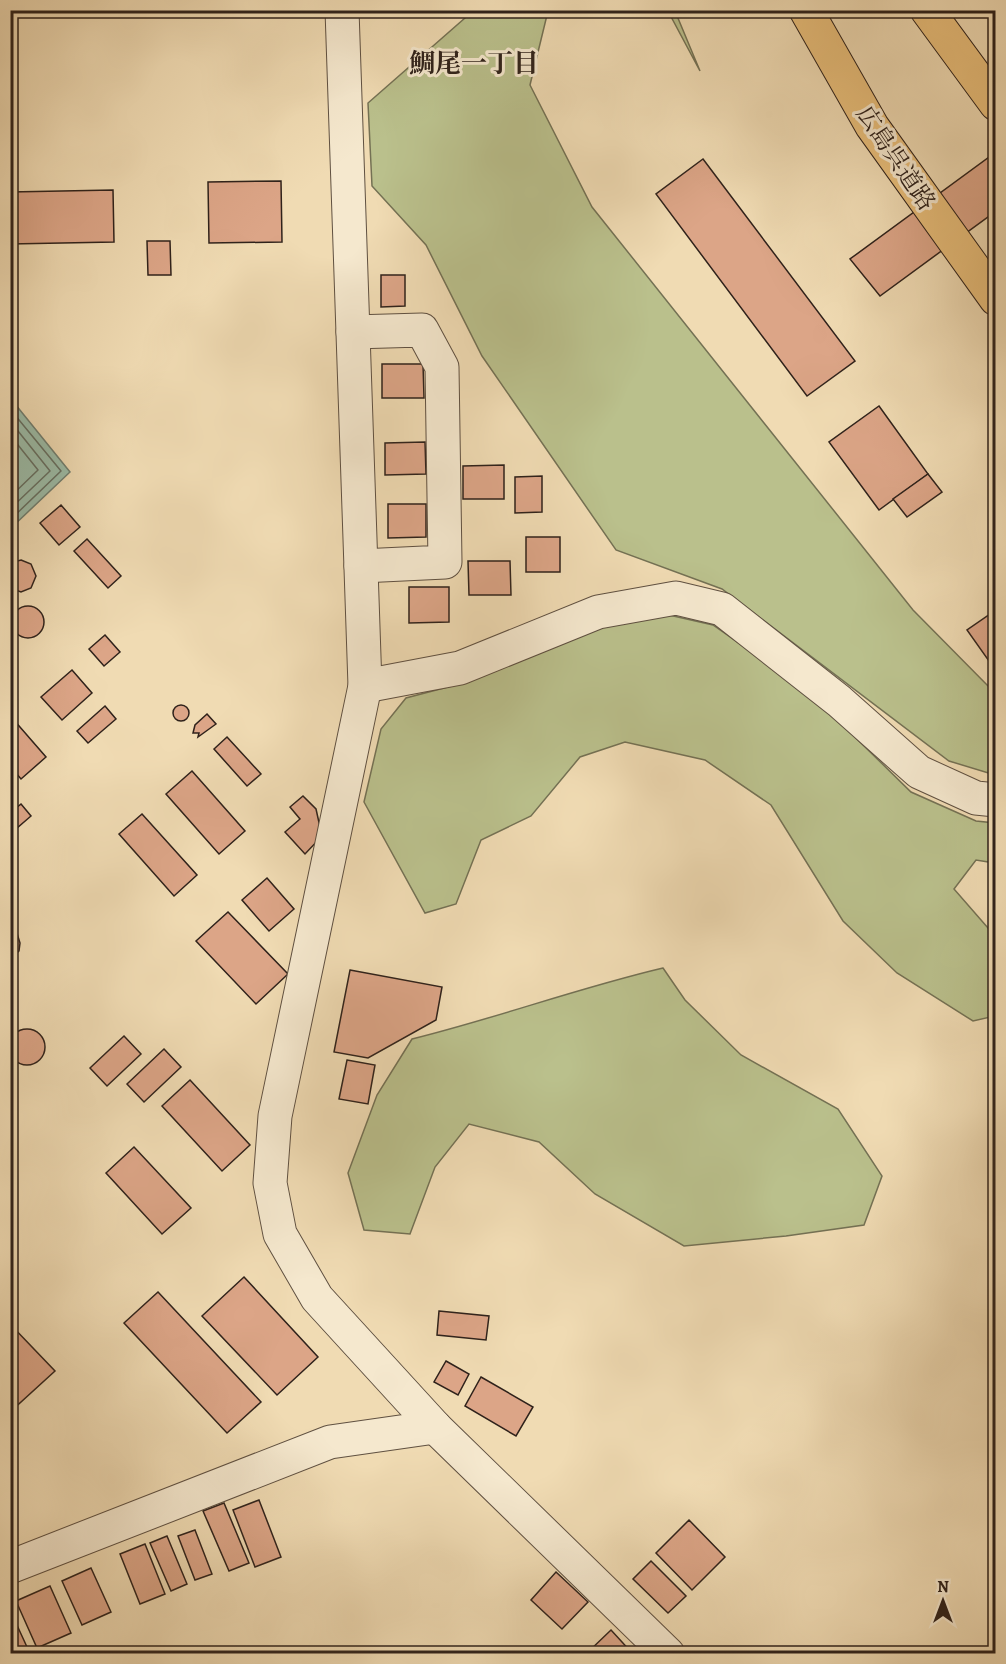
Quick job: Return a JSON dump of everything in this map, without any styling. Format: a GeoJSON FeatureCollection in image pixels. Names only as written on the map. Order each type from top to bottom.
{"type":"FeatureCollection","features":[{"type":"Feature","properties":{"kind":"highway","name":"広島呉道路"},"geometry":{"type":"LineString","coordinates":[[806,10],[872,126],[996,299]]}},
{"type":"Feature","properties":{"kind":"highway"},"geometry":{"type":"LineString","coordinates":[[927,10],[996,104]]}},
{"type":"Feature","properties":{"kind":"street"},"geometry":{"type":"LineString","coordinates":[[342,10],[365,686],[275,1116],[270,1183],[280,1234],[317,1298],[435,1427],[668,1653]]}},
{"type":"Feature","properties":{"kind":"street"},"geometry":{"type":"LineString","coordinates":[[353,332],[422,330],[442,367],[445,562],[361,566]]}},
{"type":"Feature","properties":{"kind":"street"},"geometry":{"type":"LineString","coordinates":[[365,686],[460,668],[598,612],[676,598],[722,609],[839,701],[919,772],[976,798],[996,800]]}},
{"type":"Feature","properties":{"kind":"street"},"geometry":{"type":"LineString","coordinates":[[10,1568],[330,1442],[435,1427]]}},
{"type":"Feature","properties":{"kind":"green space"},"geometry":{"type":"Polygon","coordinates":[[[473,11],[548,11],[530,85],[592,207],[913,610],[995,693],[995,775],[949,761],[722,589],[616,550],[482,356],[426,245],[372,186],[368,103],[473,11]]]}},
{"type":"Feature","properties":{"kind":"green space"},"geometry":{"type":"Polygon","coordinates":[[[668,11],[675,11],[700,71],[668,11]]]}},
{"type":"Feature","properties":{"kind":"green space"},"geometry":{"type":"Polygon","coordinates":[[[669,615],[713,625],[811,694],[911,792],[976,821],[995,823],[995,863],[976,860],[954,889],[995,936],[995,1016],[973,1021],[897,973],[843,921],[771,805],[705,760],[625,742],[580,757],[531,816],[481,840],[456,904],[425,913],[364,802],[381,729],[406,698],[463,683],[600,626],[669,615]]]}},
{"type":"Feature","properties":{"kind":"green space"},"geometry":{"type":"Polygon","coordinates":[[[663,968],[685,1000],[741,1055],[838,1109],[882,1176],[864,1225],[786,1236],[684,1246],[595,1194],[539,1142],[469,1124],[435,1167],[410,1234],[364,1230],[348,1173],[377,1095],[412,1039],[663,968]]]}},
{"type":"Feature","properties":{"kind":"water"},"geometry":{"type":"Polygon","coordinates":[[[11,399],[70,472],[11,528],[11,399]]]}},
{"type":"Feature","properties":{"kind":"building"},"geometry":{"type":"Polygon","coordinates":[[[996,152],[996,211],[880,296],[850,259],[996,152]]]}},
{"type":"Feature","properties":{"kind":"building"},"geometry":{"type":"Polygon","coordinates":[[[703,159],[855,361],[807,396],[656,194],[703,159]]]}},
{"type":"Feature","properties":{"kind":"building"},"geometry":{"type":"Polygon","coordinates":[[[281,181],[282,242],[209,243],[208,182],[281,181]]]}},
{"type":"Feature","properties":{"kind":"building"},"geometry":{"type":"Polygon","coordinates":[[[113,190],[114,242],[10,244],[10,192],[113,190]]]}},
{"type":"Feature","properties":{"kind":"building"},"geometry":{"type":"Polygon","coordinates":[[[147,241],[170,241],[171,275],[148,275],[147,241]]]}},
{"type":"Feature","properties":{"kind":"building"},"geometry":{"type":"Polygon","coordinates":[[[381,275],[405,275],[405,306],[381,307],[381,275]]]}},
{"type":"Feature","properties":{"kind":"building"},"geometry":{"type":"Polygon","coordinates":[[[382,364],[423,364],[424,398],[382,398],[382,364]]]}},
{"type":"Feature","properties":{"kind":"building"},"geometry":{"type":"Polygon","coordinates":[[[879,406],[928,474],[879,510],[829,442],[879,406]]]}},
{"type":"Feature","properties":{"kind":"building"},"geometry":{"type":"Polygon","coordinates":[[[425,442],[426,474],[385,475],[385,443],[425,442]]]}},
{"type":"Feature","properties":{"kind":"building"},"geometry":{"type":"Polygon","coordinates":[[[504,465],[504,499],[463,499],[463,466],[504,465]]]}},
{"type":"Feature","properties":{"kind":"building"},"geometry":{"type":"Polygon","coordinates":[[[928,474],[942,492],[907,517],[893,499],[928,474]]]}},
{"type":"Feature","properties":{"kind":"building"},"geometry":{"type":"Polygon","coordinates":[[[542,476],[542,512],[515,513],[515,477],[542,476]]]}},
{"type":"Feature","properties":{"kind":"building"},"geometry":{"type":"Polygon","coordinates":[[[388,504],[426,504],[426,537],[388,538],[388,504]]]}},
{"type":"Feature","properties":{"kind":"building"},"geometry":{"type":"Polygon","coordinates":[[[61,505],[80,527],[59,545],[40,523],[61,505]]]}},
{"type":"Feature","properties":{"kind":"building"},"geometry":{"type":"Polygon","coordinates":[[[526,537],[560,537],[560,572],[526,572],[526,537]]]}},
{"type":"Feature","properties":{"kind":"building"},"geometry":{"type":"Polygon","coordinates":[[[87,539],[121,576],[108,588],[74,551],[87,539]]]}},
{"type":"Feature","properties":{"kind":"building"},"geometry":{"type":"Polygon","coordinates":[[[21,560],[31,564],[36,576],[31,588],[21,592],[10,588],[10,563],[21,560]]]}},
{"type":"Feature","properties":{"kind":"building"},"geometry":{"type":"Polygon","coordinates":[[[468,561],[510,561],[511,595],[469,595],[468,561]]]}},
{"type":"Feature","properties":{"kind":"building"},"geometry":{"type":"Polygon","coordinates":[[[409,587],[449,587],[449,622],[409,623],[409,587]]]}},
{"type":"Feature","properties":{"kind":"building"},"geometry":{"type":"Polygon","coordinates":[[[28,606],[39,611],[44,622],[39,633],[28,638],[17,633],[12,622],[17,611],[28,606]]]}},
{"type":"Feature","properties":{"kind":"building"},"geometry":{"type":"Polygon","coordinates":[[[996,610],[996,671],[967,630],[996,610]]]}},
{"type":"Feature","properties":{"kind":"building"},"geometry":{"type":"Polygon","coordinates":[[[105,635],[120,652],[104,666],[89,649],[105,635]]]}},
{"type":"Feature","properties":{"kind":"building"},"geometry":{"type":"Polygon","coordinates":[[[72,670],[92,693],[62,720],[41,697],[72,670]]]}},
{"type":"Feature","properties":{"kind":"building"},"geometry":{"type":"Polygon","coordinates":[[[181,705],[189,713],[181,721],[173,713],[181,705]]]}},
{"type":"Feature","properties":{"kind":"building"},"geometry":{"type":"Polygon","coordinates":[[[105,706],[116,719],[88,743],[77,731],[105,706]]]}},
{"type":"Feature","properties":{"kind":"building"},"geometry":{"type":"Polygon","coordinates":[[[207,714],[216,724],[198,737],[199,733],[193,733],[195,725],[207,714]]]}},
{"type":"Feature","properties":{"kind":"building"},"geometry":{"type":"Polygon","coordinates":[[[13,719],[46,757],[21,779],[10,766],[13,719]]]}},
{"type":"Feature","properties":{"kind":"building"},"geometry":{"type":"Polygon","coordinates":[[[227,737],[261,774],[247,786],[214,749],[227,737]]]}},
{"type":"Feature","properties":{"kind":"building"},"geometry":{"type":"Polygon","coordinates":[[[192,771],[245,831],[219,854],[166,794],[192,771]]]}},
{"type":"Feature","properties":{"kind":"building"},"geometry":{"type":"Polygon","coordinates":[[[303,796],[316,809],[322,836],[305,854],[285,832],[300,819],[290,807],[303,796]]]}},
{"type":"Feature","properties":{"kind":"building"},"geometry":{"type":"Polygon","coordinates":[[[21,804],[31,816],[10,834],[10,813],[21,804]]]}},
{"type":"Feature","properties":{"kind":"building"},"geometry":{"type":"Polygon","coordinates":[[[142,814],[197,875],[174,896],[119,834],[142,814]]]}},
{"type":"Feature","properties":{"kind":"building"},"geometry":{"type":"Polygon","coordinates":[[[267,878],[294,909],[269,931],[242,900],[267,878]]]}},
{"type":"Feature","properties":{"kind":"building"},"geometry":{"type":"Polygon","coordinates":[[[228,912],[288,974],[256,1004],[196,941],[228,912]]]}},
{"type":"Feature","properties":{"kind":"building"},"geometry":{"type":"Polygon","coordinates":[[[10,927],[16,930],[20,943],[19,951],[10,960],[10,927]]]}},
{"type":"Feature","properties":{"kind":"building"},"geometry":{"type":"Polygon","coordinates":[[[350,970],[442,987],[436,1020],[368,1058],[334,1052],[350,970]]]}},
{"type":"Feature","properties":{"kind":"building"},"geometry":{"type":"Polygon","coordinates":[[[27,1029],[40,1034],[45,1047],[40,1060],[27,1065],[14,1060],[9,1047],[14,1034],[27,1029]]]}},
{"type":"Feature","properties":{"kind":"building"},"geometry":{"type":"Polygon","coordinates":[[[124,1036],[141,1054],[107,1086],[90,1068],[124,1036]]]}},
{"type":"Feature","properties":{"kind":"building"},"geometry":{"type":"Polygon","coordinates":[[[164,1049],[181,1067],[144,1102],[127,1084],[164,1049]]]}},
{"type":"Feature","properties":{"kind":"building"},"geometry":{"type":"Polygon","coordinates":[[[347,1060],[375,1065],[368,1104],[339,1099],[347,1060]]]}},
{"type":"Feature","properties":{"kind":"building"},"geometry":{"type":"Polygon","coordinates":[[[190,1080],[250,1145],[222,1171],[162,1106],[190,1080]]]}},
{"type":"Feature","properties":{"kind":"building"},"geometry":{"type":"Polygon","coordinates":[[[134,1147],[191,1208],[162,1234],[106,1173],[134,1147]]]}},
{"type":"Feature","properties":{"kind":"building"},"geometry":{"type":"Polygon","coordinates":[[[244,1277],[318,1357],[277,1395],[202,1316],[244,1277]]]}},
{"type":"Feature","properties":{"kind":"building"},"geometry":{"type":"Polygon","coordinates":[[[158,1292],[261,1402],[227,1433],[124,1323],[158,1292]]]}},
{"type":"Feature","properties":{"kind":"building"},"geometry":{"type":"Polygon","coordinates":[[[439,1311],[489,1316],[486,1340],[437,1335],[439,1311]]]}},
{"type":"Feature","properties":{"kind":"building"},"geometry":{"type":"Polygon","coordinates":[[[10,1324],[55,1371],[10,1412],[10,1324]]]}},
{"type":"Feature","properties":{"kind":"building"},"geometry":{"type":"Polygon","coordinates":[[[446,1361],[469,1374],[458,1395],[434,1382],[446,1361]]]}},
{"type":"Feature","properties":{"kind":"building"},"geometry":{"type":"Polygon","coordinates":[[[481,1377],[533,1407],[516,1436],[465,1406],[481,1377]]]}},
{"type":"Feature","properties":{"kind":"building"},"geometry":{"type":"Polygon","coordinates":[[[259,1500],[281,1557],[255,1567],[233,1510],[259,1500]]]}},
{"type":"Feature","properties":{"kind":"building"},"geometry":{"type":"Polygon","coordinates":[[[224,1503],[249,1563],[229,1571],[203,1511],[224,1503]]]}},
{"type":"Feature","properties":{"kind":"building"},"geometry":{"type":"Polygon","coordinates":[[[689,1520],[725,1557],[692,1590],[656,1553],[689,1520]]]}},
{"type":"Feature","properties":{"kind":"building"},"geometry":{"type":"Polygon","coordinates":[[[195,1530],[212,1574],[195,1580],[178,1536],[195,1530]]]}},
{"type":"Feature","properties":{"kind":"building"},"geometry":{"type":"Polygon","coordinates":[[[167,1536],[187,1584],[171,1591],[150,1543],[167,1536]]]}},
{"type":"Feature","properties":{"kind":"building"},"geometry":{"type":"Polygon","coordinates":[[[145,1544],[165,1594],[140,1604],[120,1554],[145,1544]]]}},
{"type":"Feature","properties":{"kind":"building"},"geometry":{"type":"Polygon","coordinates":[[[651,1561],[686,1596],[668,1613],[633,1579],[651,1561]]]}},
{"type":"Feature","properties":{"kind":"building"},"geometry":{"type":"Polygon","coordinates":[[[91,1568],[111,1612],[82,1625],[62,1581],[91,1568]]]}},
{"type":"Feature","properties":{"kind":"building"},"geometry":{"type":"Polygon","coordinates":[[[556,1572],[588,1602],[562,1629],[531,1600],[556,1572]]]}},
{"type":"Feature","properties":{"kind":"building"},"geometry":{"type":"Polygon","coordinates":[[[50,1586],[71,1633],[37,1648],[16,1601],[50,1586]]]}},
{"type":"Feature","properties":{"kind":"building"},"geometry":{"type":"Polygon","coordinates":[[[10,1610],[27,1647],[10,1653],[10,1610]]]}},
{"type":"Feature","properties":{"kind":"building"},"geometry":{"type":"Polygon","coordinates":[[[611,1630],[633,1654],[586,1654],[611,1630]]]}},
{"type":"Feature","properties":{"kind":"district","name":"鯛尾一丁目"},"geometry":{"type":"Point","coordinates":[474,63]}}]}
